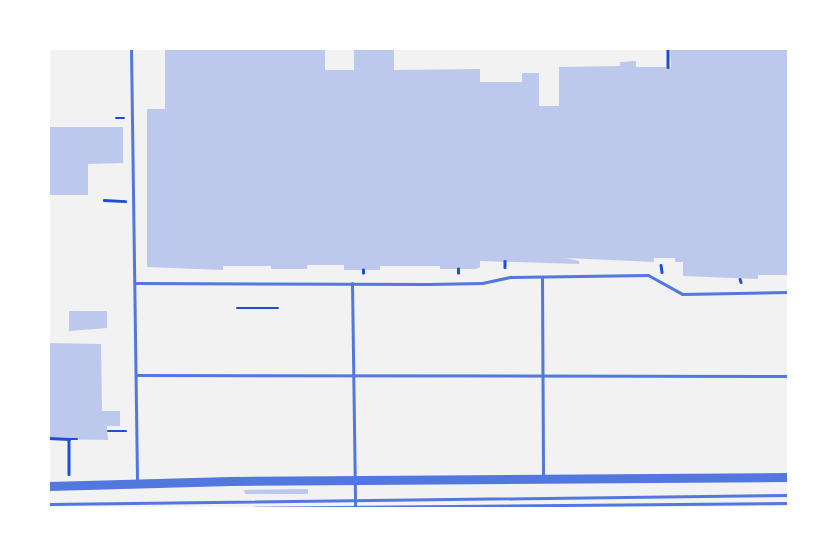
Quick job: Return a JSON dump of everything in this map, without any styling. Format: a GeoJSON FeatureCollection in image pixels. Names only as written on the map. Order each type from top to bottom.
{"type":"FeatureCollection","features":[{"type":"Feature","properties":{"kind":"street"},"geometry":{"type":"LineString","coordinates":[[49,486],[788,477]]}},
{"type":"Feature","properties":{"kind":"lane"},"geometry":{"type":"LineString","coordinates":[[131,49],[137,484]]}},
{"type":"Feature","properties":{"kind":"lane"},"geometry":{"type":"LineString","coordinates":[[135,283],[476,283],[499,278],[648,276],[682,294],[788,292]]}},
{"type":"Feature","properties":{"kind":"lane"},"geometry":{"type":"LineString","coordinates":[[542,278],[543,479]]}},
{"type":"Feature","properties":{"kind":"lane"},"geometry":{"type":"LineString","coordinates":[[352,283],[355,507]]}},
{"type":"Feature","properties":{"kind":"lane"},"geometry":{"type":"LineString","coordinates":[[136,375],[788,376]]}},
{"type":"Feature","properties":{"kind":"lane"},"geometry":{"type":"LineString","coordinates":[[49,504],[355,498],[788,495]]}},
{"type":"Feature","properties":{"kind":"lane"},"geometry":{"type":"LineString","coordinates":[[230,508],[788,504]]}},
{"type":"Feature","properties":{"kind":"path"},"geometry":{"type":"LineString","coordinates":[[668,49],[668,67]]}},
{"type":"Feature","properties":{"kind":"path"},"geometry":{"type":"LineString","coordinates":[[104,200],[134,201]]}},
{"type":"Feature","properties":{"kind":"path"},"geometry":{"type":"LineString","coordinates":[[505,261],[505,267]]}},
{"type":"Feature","properties":{"kind":"path"},"geometry":{"type":"LineString","coordinates":[[237,308],[278,308]]}},
{"type":"Feature","properties":{"kind":"path"},"geometry":{"type":"LineString","coordinates":[[108,431],[126,431]]}},
{"type":"Feature","properties":{"kind":"path"},"geometry":{"type":"LineString","coordinates":[[49,438],[77,439]]}},
{"type":"Feature","properties":{"kind":"path"},"geometry":{"type":"LineString","coordinates":[[69,439],[70,474]]}},
{"type":"Feature","properties":{"kind":"building"},"geometry":{"type":"Polygon","coordinates":[[[165,49],[325,49],[325,70],[354,70],[354,49],[394,49],[394,70],[480,69],[480,82],[522,82],[522,73],[539,73],[539,106],[559,106],[559,67],[620,66],[620,62],[636,61],[636,67],[671,67],[670,49],[788,49],[788,275],[758,275],[758,279],[683,276],[683,262],[675,262],[675,258],[654,258],[654,262],[566,258],[579,261],[579,264],[480,261],[480,267],[476,269],[440,269],[440,266],[380,266],[380,270],[344,270],[344,265],[307,265],[307,269],[271,269],[271,266],[223,266],[223,270],[147,267],[147,109],[165,109],[165,49]]]}},
{"type":"Feature","properties":{"kind":"building"},"geometry":{"type":"Polygon","coordinates":[[[49,127],[123,127],[123,163],[88,164],[88,195],[49,195],[49,127]]]}},
{"type":"Feature","properties":{"kind":"building"},"geometry":{"type":"Polygon","coordinates":[[[69,311],[107,311],[107,328],[69,331],[69,311]]]}},
{"type":"Feature","properties":{"kind":"building"},"geometry":{"type":"Polygon","coordinates":[[[49,343],[101,344],[102,411],[120,411],[120,426],[107,426],[108,440],[50,439],[49,343]]]}},
{"type":"Feature","properties":{"kind":"building"},"geometry":{"type":"Polygon","coordinates":[[[308,489],[308,494],[245,494],[244,490],[308,489]]]}}]}
